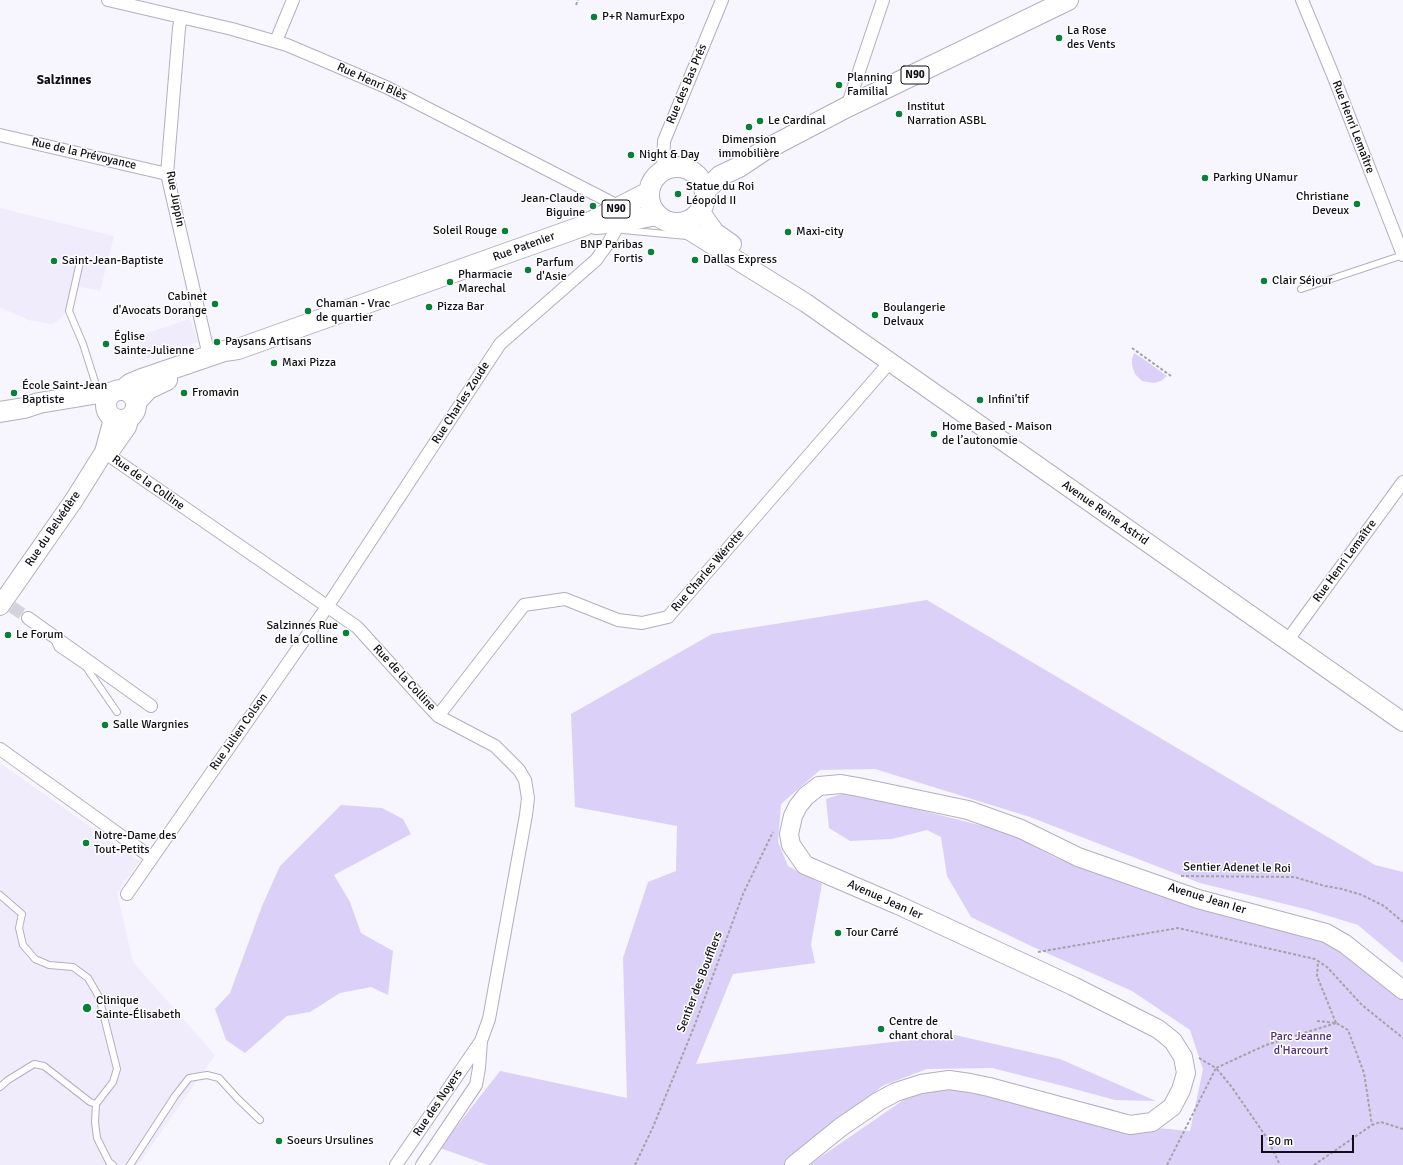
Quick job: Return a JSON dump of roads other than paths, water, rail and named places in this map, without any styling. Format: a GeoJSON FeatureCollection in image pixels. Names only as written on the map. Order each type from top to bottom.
{"type":"FeatureCollection","features":[{"type":"Feature","properties":{"kind":"main road","name":"N90"},"geometry":{"type":"LineString","coordinates":[[705,191],[720,176],[739,167],[763,151],[847,107],[1068,0]]}},
{"type":"Feature","properties":{"kind":"main road","name":"N90"},"geometry":{"type":"LineString","coordinates":[[663,170],[673,167],[690,170],[704,170],[763,151]]}},
{"type":"Feature","properties":{"kind":"main road"},"geometry":{"type":"LineString","coordinates":[[663,170],[653,180],[649,192],[650,204],[657,215],[669,222],[677,223],[685,222],[693,218],[700,211],[704,201],[705,191],[700,178],[690,170]]}},
{"type":"Feature","properties":{"kind":"main road","name":"Rue Patenier"},"geometry":{"type":"LineString","coordinates":[[619,220],[649,192]]}},
{"type":"Feature","properties":{"kind":"main road","name":"Avenue Reine Astrid"},"geometry":{"type":"LineString","coordinates":[[700,211],[715,232],[753,258],[806,303]]}},
{"type":"Feature","properties":{"kind":"main road","name":"Rue Patenier"},"geometry":{"type":"LineString","coordinates":[[123,399],[179,374],[226,356],[238,349],[583,226],[657,215]]}},
{"type":"Feature","properties":{"kind":"main road","name":"Avenue Reine Astrid"},"geometry":{"type":"LineString","coordinates":[[677,223],[806,303],[1403,722]]}},
{"type":"Feature","properties":{"kind":"main road","name":"Rue Patenier"},"geometry":{"type":"LineString","coordinates":[[123,399],[209,356],[224,351],[238,349]]}},
{"type":"Feature","properties":{"kind":"main road"},"geometry":{"type":"LineString","coordinates":[[0,412],[24,408],[39,403],[123,399]]}},
{"type":"Feature","properties":{"kind":"main road","name":"Rue du Belvédère"},"geometry":{"type":"LineString","coordinates":[[5,605],[104,452],[123,399]]}},
{"type":"Feature","properties":{"kind":"main road","name":"Avenue Jean Ier"},"geometry":{"type":"LineString","coordinates":[[794,1165],[841,1127],[880,1101],[896,1092],[922,1084],[949,1080],[976,1085],[1130,1125],[1152,1122],[1172,1107],[1181,1090],[1186,1073],[1183,1057],[1172,1041],[1158,1029],[1073,986],[898,905],[805,864],[791,845],[790,834],[793,816],[798,806],[806,796],[819,786],[841,784],[968,810],[1021,829],[1078,857],[1159,884],[1198,899],[1326,933],[1345,944],[1403,990]]}},
{"type":"Feature","properties":{"kind":"street","name":"Rue Henri Blès"},"geometry":{"type":"LineString","coordinates":[[108,0],[181,16],[276,41],[386,87],[619,220]]}},
{"type":"Feature","properties":{"kind":"street"},"geometry":{"type":"LineString","coordinates":[[276,41],[293,0]]}},
{"type":"Feature","properties":{"kind":"street","name":"Rue des Bas Prés"},"geometry":{"type":"LineString","coordinates":[[663,170],[664,141],[722,0]]}},
{"type":"Feature","properties":{"kind":"street"},"geometry":{"type":"LineString","coordinates":[[847,107],[883,0]]}},
{"type":"Feature","properties":{"kind":"street","name":"Rue Henri Lemaître"},"geometry":{"type":"LineString","coordinates":[[1302,0],[1333,75],[1403,255]]}},
{"type":"Feature","properties":{"kind":"street","name":"Rue Juppin"},"geometry":{"type":"LineString","coordinates":[[181,16],[178,28],[167,174],[209,356]]}},
{"type":"Feature","properties":{"kind":"street","name":"Rue de la Prévoyance"},"geometry":{"type":"LineString","coordinates":[[0,136],[167,174]]}},
{"type":"Feature","properties":{"kind":"street","name":"Rue Charles Zoude"},"geometry":{"type":"LineString","coordinates":[[327,607],[500,344],[596,260],[619,220]]}},
{"type":"Feature","properties":{"kind":"street","name":"Rue Charles Wérotte"},"geometry":{"type":"LineString","coordinates":[[438,716],[524,605],[564,599],[618,620],[642,622],[668,617],[890,362]]}},
{"type":"Feature","properties":{"kind":"street","name":"Rue de la Colline"},"geometry":{"type":"LineString","coordinates":[[104,452],[357,627],[438,716],[495,746],[519,770],[525,780],[528,798],[526,815],[489,1019],[481,1041]]}},
{"type":"Feature","properties":{"kind":"street","name":"Rue Henri Lemaître"},"geometry":{"type":"LineString","coordinates":[[1287,641],[1403,482]]}},
{"type":"Feature","properties":{"kind":"street","name":"Rue Julien Colson"},"geometry":{"type":"LineString","coordinates":[[127,894],[327,607]]}},
{"type":"Feature","properties":{"kind":"street"},"geometry":{"type":"LineString","coordinates":[[28,618],[151,706]]}},
{"type":"Feature","properties":{"kind":"street"},"geometry":{"type":"LineString","coordinates":[[0,749],[152,858]]}},
{"type":"Feature","properties":{"kind":"street"},"geometry":{"type":"LineString","coordinates":[[422,1165],[476,1085],[481,1041]]}},
{"type":"Feature","properties":{"kind":"street","name":"Rue des Noyers"},"geometry":{"type":"LineString","coordinates":[[396,1165],[481,1041]]}},
{"type":"Feature","properties":{"kind":"lane"},"geometry":{"type":"LineString","coordinates":[[619,220],[693,237],[698,235]]}},
{"type":"Feature","properties":{"kind":"lane"},"geometry":{"type":"LineString","coordinates":[[1301,289],[1403,255]]}},
{"type":"Feature","properties":{"kind":"lane"},"geometry":{"type":"LineString","coordinates":[[80,262],[69,311],[83,344],[123,399]]}},
{"type":"Feature","properties":{"kind":"lane"},"geometry":{"type":"LineString","coordinates":[[52,636],[58,648],[86,667],[117,712]]}},
{"type":"Feature","properties":{"kind":"lane"},"geometry":{"type":"LineString","coordinates":[[0,895],[22,914],[19,928],[23,946],[35,959],[49,965],[73,967],[88,978],[99,997],[117,1069],[113,1082],[96,1104],[95,1122],[97,1138],[109,1162],[113,1165]]}},
{"type":"Feature","properties":{"kind":"lane"},"geometry":{"type":"LineString","coordinates":[[0,1087],[34,1064],[44,1066],[90,1102],[96,1104]]}},
{"type":"Feature","properties":{"kind":"lane"},"geometry":{"type":"LineString","coordinates":[[130,1165],[175,1096],[189,1078],[207,1075],[219,1078],[260,1120]]}},
{"type":"Feature","properties":{"kind":"tunnel"},"geometry":{"type":"LineString","coordinates":[[12,607],[28,618]]}},
{"type":"Feature","properties":{"kind":"place","name":"P+R NamurExpo"},"geometry":{"type":"Point","coordinates":[594,17]}},
{"type":"Feature","properties":{"kind":"place","name":"La Rose des Vents"},"geometry":{"type":"Point","coordinates":[1059,38]}},
{"type":"Feature","properties":{"kind":"place","name":"Planning Familial"},"geometry":{"type":"Point","coordinates":[839,85]}},
{"type":"Feature","properties":{"kind":"place","name":"Institut Narration ASBL"},"geometry":{"type":"Point","coordinates":[899,114]}},
{"type":"Feature","properties":{"kind":"place","name":"Le Cardinal"},"geometry":{"type":"Point","coordinates":[760,121]}},
{"type":"Feature","properties":{"kind":"place","name":"Dimension immobilière"},"geometry":{"type":"Point","coordinates":[749,127]}},
{"type":"Feature","properties":{"kind":"place","name":"Night & Day"},"geometry":{"type":"Point","coordinates":[631,155]}},
{"type":"Feature","properties":{"kind":"place","name":"Parking UNamur"},"geometry":{"type":"Point","coordinates":[1205,178]}},
{"type":"Feature","properties":{"kind":"place","name":"Statue du Roi Léopold II"},"geometry":{"type":"Point","coordinates":[678,194]}},
{"type":"Feature","properties":{"kind":"place","name":"Christiane Deveux"},"geometry":{"type":"Point","coordinates":[1357,204]}},
{"type":"Feature","properties":{"kind":"place","name":"Jean-Claude Biguine"},"geometry":{"type":"Point","coordinates":[593,206]}},
{"type":"Feature","properties":{"kind":"place","name":"Soleil Rouge"},"geometry":{"type":"Point","coordinates":[505,231]}},
{"type":"Feature","properties":{"kind":"place","name":"Maxi-city"},"geometry":{"type":"Point","coordinates":[788,232]}},
{"type":"Feature","properties":{"kind":"place","name":"BNP Paribas Fortis"},"geometry":{"type":"Point","coordinates":[651,252]}},
{"type":"Feature","properties":{"kind":"place","name":"Dallas Express"},"geometry":{"type":"Point","coordinates":[695,260]}},
{"type":"Feature","properties":{"kind":"place","name":"Saint-Jean-Baptiste"},"geometry":{"type":"Point","coordinates":[54,261]}},
{"type":"Feature","properties":{"kind":"place","name":"Parfum d'Asie"},"geometry":{"type":"Point","coordinates":[528,270]}},
{"type":"Feature","properties":{"kind":"place","name":"Clair Séjour"},"geometry":{"type":"Point","coordinates":[1264,281]}},
{"type":"Feature","properties":{"kind":"place","name":"Pharmacie Marechal"},"geometry":{"type":"Point","coordinates":[450,282]}},
{"type":"Feature","properties":{"kind":"place","name":"Cabinet d'Avocats Dorange"},"geometry":{"type":"Point","coordinates":[215,304]}},
{"type":"Feature","properties":{"kind":"place","name":"Pizza Bar"},"geometry":{"type":"Point","coordinates":[429,307]}},
{"type":"Feature","properties":{"kind":"place","name":"Chaman - Vrac de quartier"},"geometry":{"type":"Point","coordinates":[308,311]}},
{"type":"Feature","properties":{"kind":"place","name":"Boulangerie Delvaux"},"geometry":{"type":"Point","coordinates":[875,315]}},
{"type":"Feature","properties":{"kind":"place","name":"Paysans Artisans"},"geometry":{"type":"Point","coordinates":[217,342]}},
{"type":"Feature","properties":{"kind":"place","name":"Église Sainte-Julienne"},"geometry":{"type":"Point","coordinates":[106,344]}},
{"type":"Feature","properties":{"kind":"place","name":"Maxi Pizza"},"geometry":{"type":"Point","coordinates":[274,363]}},
{"type":"Feature","properties":{"kind":"place","name":"École Saint-Jean Baptiste"},"geometry":{"type":"Point","coordinates":[14,393]}},
{"type":"Feature","properties":{"kind":"place","name":"Fromavin"},"geometry":{"type":"Point","coordinates":[184,393]}},
{"type":"Feature","properties":{"kind":"place","name":"Infini'tif"},"geometry":{"type":"Point","coordinates":[980,400]}},
{"type":"Feature","properties":{"kind":"place","name":"Home Based - Maison de l’autonomie"},"geometry":{"type":"Point","coordinates":[934,434]}},
{"type":"Feature","properties":{"kind":"place","name":"Salzinnes Rue de la Colline"},"geometry":{"type":"Point","coordinates":[346,633]}},
{"type":"Feature","properties":{"kind":"place","name":"Le Forum"},"geometry":{"type":"Point","coordinates":[8,635]}},
{"type":"Feature","properties":{"kind":"place","name":"Salle Wargnies"},"geometry":{"type":"Point","coordinates":[105,725]}},
{"type":"Feature","properties":{"kind":"place","name":"Notre-Dame des Tout-Petits"},"geometry":{"type":"Point","coordinates":[86,843]}},
{"type":"Feature","properties":{"kind":"place","name":"Tour Carré"},"geometry":{"type":"Point","coordinates":[838,933]}},
{"type":"Feature","properties":{"kind":"place","name":"Clinique Sainte-Élisabeth"},"geometry":{"type":"Point","coordinates":[87,1008]}},
{"type":"Feature","properties":{"kind":"place","name":"Centre de chant choral"},"geometry":{"type":"Point","coordinates":[881,1029]}},
{"type":"Feature","properties":{"kind":"place","name":"Soeurs Ursulines"},"geometry":{"type":"Point","coordinates":[279,1141]}},
{"type":"Feature","properties":{"kind":"district","name":"Salzinnes"},"geometry":{"type":"Point","coordinates":[64,81]}},
{"type":"Feature","properties":{"kind":"park label","name":"Parc Jeanne d'Harcourt"},"geometry":{"type":"Point","coordinates":[1301,1044]}}]}
